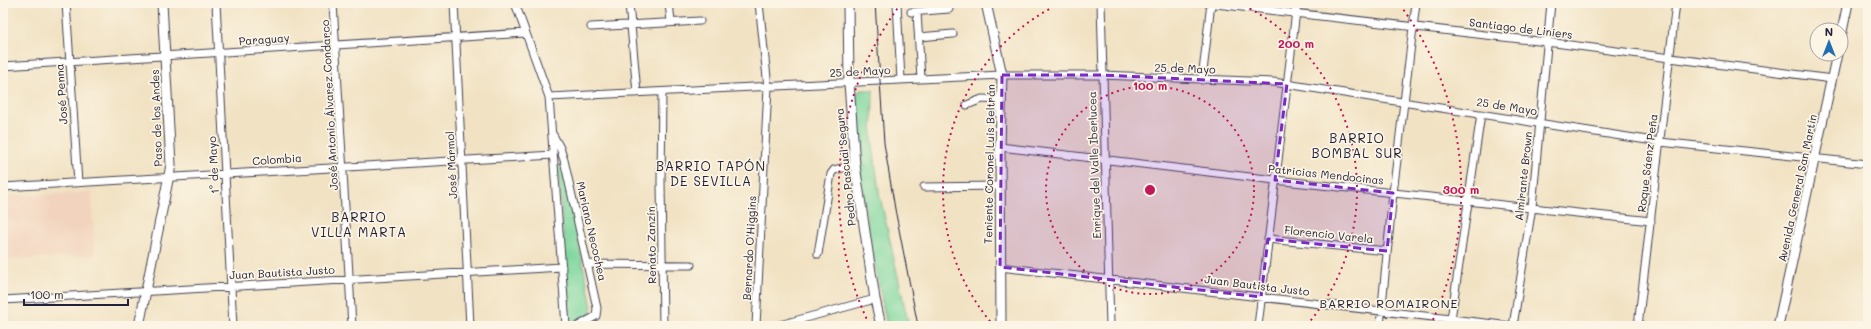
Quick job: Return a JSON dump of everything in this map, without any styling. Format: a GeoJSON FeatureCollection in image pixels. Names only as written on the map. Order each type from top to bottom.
{"type":"FeatureCollection","features":[{"type":"Feature","properties":{"kind":"main road","name":"Paso de los Andes"},"geometry":{"type":"LineString","coordinates":[[139,326],[171,165],[162,3]]}},
{"type":"Feature","properties":{"kind":"main road","name":"Pedro Pascual Segura"},"geometry":{"type":"LineString","coordinates":[[848,3],[849,83],[855,165],[875,300],[881,326]]}},
{"type":"Feature","properties":{"kind":"main road","name":"Teniente Coronel Luis Beltrán"},"geometry":{"type":"LineString","coordinates":[[986,3],[1002,75],[1000,147],[1001,326]]}},
{"type":"Feature","properties":{"kind":"main road"},"geometry":{"type":"LineString","coordinates":[[1844,22],[1848,3]]}},
{"type":"Feature","properties":{"kind":"main road","name":"Avenida General San Martín"},"geometry":{"type":"LineString","coordinates":[[1778,326],[1835,62]]}},
{"type":"Feature","properties":{"kind":"street","name":"José Penna"},"geometry":{"type":"LineString","coordinates":[[66,3],[78,183]]}},
{"type":"Feature","properties":{"kind":"street","name":"1° de Mayo"},"geometry":{"type":"LineString","coordinates":[[216,3],[233,326]]}},
{"type":"Feature","properties":{"kind":"street","name":"José Antonio Álvarez Condarco"},"geometry":{"type":"LineString","coordinates":[[333,3],[344,166],[352,326]]}},
{"type":"Feature","properties":{"kind":"street","name":"José Mármol"},"geometry":{"type":"LineString","coordinates":[[454,3],[470,326]]}},
{"type":"Feature","properties":{"kind":"street","name":"Mariano Necochea"},"geometry":{"type":"LineString","coordinates":[[515,3],[549,97],[566,326]]}},
{"type":"Feature","properties":{"kind":"street"},"geometry":{"type":"LineString","coordinates":[[629,3],[637,93]]}},
{"type":"Feature","properties":{"kind":"street"},"geometry":{"type":"LineString","coordinates":[[669,3],[670,22]]}},
{"type":"Feature","properties":{"kind":"street","name":"Bernardo O'Higgins"},"geometry":{"type":"LineString","coordinates":[[756,326],[768,88],[759,3]]}},
{"type":"Feature","properties":{"kind":"street"},"geometry":{"type":"LineString","coordinates":[[897,3],[901,80]]}},
{"type":"Feature","properties":{"kind":"street"},"geometry":{"type":"LineString","coordinates":[[921,79],[918,37],[914,12],[949,9],[948,3]]}},
{"type":"Feature","properties":{"kind":"street","name":"Enrique del Valle Iberlucea"},"geometry":{"type":"LineString","coordinates":[[1101,3],[1102,75],[1110,279],[1110,326]]}},
{"type":"Feature","properties":{"kind":"street","name":"Santiago de Liniers"},"geometry":{"type":"LineString","coordinates":[[1207,3],[1547,42],[1832,79]]}},
{"type":"Feature","properties":{"kind":"street"},"geometry":{"type":"LineString","coordinates":[[1202,80],[1211,3]]}},
{"type":"Feature","properties":{"kind":"street"},"geometry":{"type":"LineString","coordinates":[[1258,326],[1297,3]]}},
{"type":"Feature","properties":{"kind":"street"},"geometry":{"type":"LineString","coordinates":[[1380,326],[1392,193],[1416,3]]}},
{"type":"Feature","properties":{"kind":"street","name":"Almirante Brown"},"geometry":{"type":"LineString","coordinates":[[1512,326],[1532,207],[1551,3]]}},
{"type":"Feature","properties":{"kind":"street","name":"Roque Sáenz Peña"},"geometry":{"type":"LineString","coordinates":[[1638,326],[1676,3]]}},
{"type":"Feature","properties":{"kind":"street"},"geometry":{"type":"LineString","coordinates":[[590,27],[700,21]]}},
{"type":"Feature","properties":{"kind":"street","name":"Paraguay"},"geometry":{"type":"LineString","coordinates":[[3,66],[526,33]]}},
{"type":"Feature","properties":{"kind":"street"},"geometry":{"type":"LineString","coordinates":[[918,37],[952,34]]}},
{"type":"Feature","properties":{"kind":"street","name":"25 de Mayo"},"geometry":{"type":"LineString","coordinates":[[549,97],[768,88],[1002,75],[1102,75],[1287,84],[1540,122],[1660,142],[1868,164]]}},
{"type":"Feature","properties":{"kind":"street","name":"Renato Zanzín"},"geometry":{"type":"LineString","coordinates":[[662,92],[663,326]]}},
{"type":"Feature","properties":{"kind":"street"},"geometry":{"type":"LineString","coordinates":[[967,105],[982,99],[1002,100]]}},
{"type":"Feature","properties":{"kind":"street"},"geometry":{"type":"LineString","coordinates":[[1451,323],[1481,114]]}},
{"type":"Feature","properties":{"kind":"street","name":"Mariano Necochea"},"geometry":{"type":"LineString","coordinates":[[552,134],[560,148],[564,160],[588,264],[597,312],[593,317],[578,326]]}},
{"type":"Feature","properties":{"kind":"street","name":"Patricias Mendocinas"},"geometry":{"type":"LineString","coordinates":[[1000,147],[1275,180],[1651,221]]}},
{"type":"Feature","properties":{"kind":"street","name":"Colombia"},"geometry":{"type":"LineString","coordinates":[[3,187],[553,155]]}},
{"type":"Feature","properties":{"kind":"street"},"geometry":{"type":"LineString","coordinates":[[818,254],[830,174],[834,170],[855,165]]}},
{"type":"Feature","properties":{"kind":"street"},"geometry":{"type":"LineString","coordinates":[[924,187],[1000,186]]}},
{"type":"Feature","properties":{"kind":"street","name":"Florencio Varela"},"geometry":{"type":"LineString","coordinates":[[1268,239],[1387,251]]}},
{"type":"Feature","properties":{"kind":"street"},"geometry":{"type":"LineString","coordinates":[[588,264],[691,265]]}},
{"type":"Feature","properties":{"kind":"street","name":"Juan Bautista Justo"},"geometry":{"type":"LineString","coordinates":[[3,300],[147,290],[562,267]]}},
{"type":"Feature","properties":{"kind":"street","name":"Juan Bautista Justo"},"geometry":{"type":"LineString","coordinates":[[1000,267],[1382,310],[1451,323],[1512,326]]}},
{"type":"Feature","properties":{"kind":"street"},"geometry":{"type":"LineString","coordinates":[[776,326],[875,300]]}},
{"type":"Feature","properties":{"kind":"highlighted area"},"geometry":{"type":"Polygon","coordinates":[[[1002,75],[1102,75],[1287,84],[1275,180],[1393,193],[1387,251],[1268,239],[1261,297],[1000,267],[1002,75]]]}},
{"type":"Feature","properties":{"kind":"shaded area"},"geometry":{"type":"Polygon","coordinates":[[[92,192],[94,255],[3,260],[3,197],[92,192]]]}},
{"type":"Feature","properties":{"kind":"green space"},"geometry":{"type":"Polygon","coordinates":[[[860,90],[873,90],[872,137],[879,192],[909,326],[887,326],[861,185],[854,98],[860,90]]]}},
{"type":"Feature","properties":{"kind":"green space"},"geometry":{"type":"Polygon","coordinates":[[[562,164],[592,307],[589,315],[570,323],[558,165],[562,164]]]}},
{"type":"Feature","properties":{"kind":"tram line"},"geometry":{"type":"LineString","coordinates":[[875,3],[884,143],[895,209],[918,326]]}},
{"type":"Feature","properties":{"kind":"district","name":"BARRIO BOMBAL SUR"},"geometry":{"type":"Point","coordinates":[1357,144]}},
{"type":"Feature","properties":{"kind":"district","name":"BARRIO TAPÓN DE SEVILLA"},"geometry":{"type":"Point","coordinates":[711,172]}},
{"type":"Feature","properties":{"kind":"district","name":"BARRIO VILLA MARTA"},"geometry":{"type":"Point","coordinates":[359,224]}},
{"type":"Feature","properties":{"kind":"district","name":"BARRIO ROMAIRONE"},"geometry":{"type":"Point","coordinates":[1389,303]}}]}
